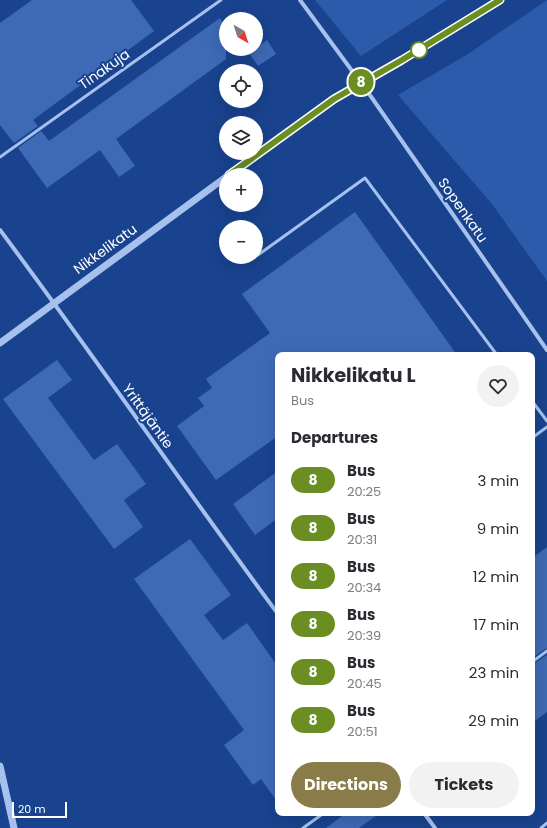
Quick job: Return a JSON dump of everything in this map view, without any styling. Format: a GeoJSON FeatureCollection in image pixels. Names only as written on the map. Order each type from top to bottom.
{"type":"FeatureCollection","features":[{"type":"Feature","properties":{"kind":"street","name":"Sopenkatu"},"geometry":{"type":"LineString","coordinates":[[300,0],[360,82],[547,350]]}},
{"type":"Feature","properties":{"kind":"street"},"geometry":{"type":"LineString","coordinates":[[239,168],[360,82],[409,56],[500,0]]}},
{"type":"Feature","properties":{"kind":"street","name":"Nikkelikatu"},"geometry":{"type":"LineString","coordinates":[[0,343],[219,182]]}},
{"type":"Feature","properties":{"kind":"street","name":"Yrittäjäntie"},"geometry":{"type":"LineString","coordinates":[[0,230],[54,302],[199,507],[275,610]]}},
{"type":"Feature","properties":{"kind":"street"},"geometry":{"type":"LineString","coordinates":[[0,766],[14,828]]}},
{"type":"Feature","properties":{"kind":"street"},"geometry":{"type":"LineString","coordinates":[[426,816],[435,828]]}},
{"type":"Feature","properties":{"kind":"lane","name":"Tinakuja"},"geometry":{"type":"LineString","coordinates":[[0,157],[221,0]]}},
{"type":"Feature","properties":{"kind":"lane"},"geometry":{"type":"LineString","coordinates":[[263,251],[365,178],[495,352]]}},
{"type":"Feature","properties":{"kind":"lane"},"geometry":{"type":"LineString","coordinates":[[535,405],[547,421]]}},
{"type":"Feature","properties":{"kind":"lane"},"geometry":{"type":"LineString","coordinates":[[535,436],[547,427]]}},
{"type":"Feature","properties":{"kind":"lane"},"geometry":{"type":"LineString","coordinates":[[535,660],[547,651]]}},
{"type":"Feature","properties":{"kind":"lane"},"geometry":{"type":"LineString","coordinates":[[303,828],[320,816]]}},
{"type":"Feature","properties":{"kind":"lane"},"geometry":{"type":"LineString","coordinates":[[541,828],[547,824]]}},
{"type":"Feature","properties":{"kind":"shaded area"},"geometry":{"type":"Polygon","coordinates":[[[315,0],[447,0],[361,56],[315,0]]]}},
{"type":"Feature","properties":{"kind":"shaded area"},"geometry":{"type":"Polygon","coordinates":[[[547,0],[547,281],[492,204],[398,95],[468,54],[547,0]]]}},
{"type":"Feature","properties":{"kind":"building"},"geometry":{"type":"Polygon","coordinates":[[[32,0],[131,0],[154,31],[33,120],[38,126],[14,143],[0,125],[0,23],[32,0]]]}},
{"type":"Feature","properties":{"kind":"building"},"geometry":{"type":"Polygon","coordinates":[[[219,19],[219,56],[226,56],[226,59],[116,139],[135,166],[119,177],[100,150],[47,188],[18,148],[41,131],[49,141],[219,19]]]}},
{"type":"Feature","properties":{"kind":"building"},"geometry":{"type":"Polygon","coordinates":[[[267,40],[276,54],[261,64],[257,64],[251,56],[263,56],[263,43],[267,40]]]}},
{"type":"Feature","properties":{"kind":"building"},"geometry":{"type":"Polygon","coordinates":[[[355,212],[455,352],[275,352],[275,438],[216,480],[177,426],[204,406],[198,398],[212,388],[206,379],[270,333],[242,294],[355,212]]]}},
{"type":"Feature","properties":{"kind":"building"},"geometry":{"type":"Polygon","coordinates":[[[57,360],[72,380],[48,398],[94,460],[117,444],[146,484],[124,500],[143,527],[114,549],[3,399],[57,360]]]}},
{"type":"Feature","properties":{"kind":"building"},"geometry":{"type":"Polygon","coordinates":[[[275,473],[275,520],[255,535],[233,504],[275,473]]]}},
{"type":"Feature","properties":{"kind":"building"},"geometry":{"type":"Polygon","coordinates":[[[190,539],[231,595],[204,615],[223,640],[247,623],[275,663],[275,799],[261,779],[253,785],[224,745],[244,730],[134,579],[190,539]]]}},
{"type":"Feature","properties":{"kind":"building"},"geometry":{"type":"Polygon","coordinates":[[[547,547],[547,648],[535,656],[535,556],[547,547]]]}},
{"type":"Feature","properties":{"kind":"building"},"geometry":{"type":"Polygon","coordinates":[[[547,655],[547,712],[535,721],[535,663],[547,655]]]}},
{"type":"Feature","properties":{"kind":"building"},"geometry":{"type":"Polygon","coordinates":[[[342,816],[376,816],[359,828],[326,828],[342,816]]]}},
{"type":"Feature","properties":{"kind":"bus line","name":"8"},"geometry":{"type":"LineString","coordinates":[[239,168],[360,82],[402,60],[491,7],[500,0]]}}]}
